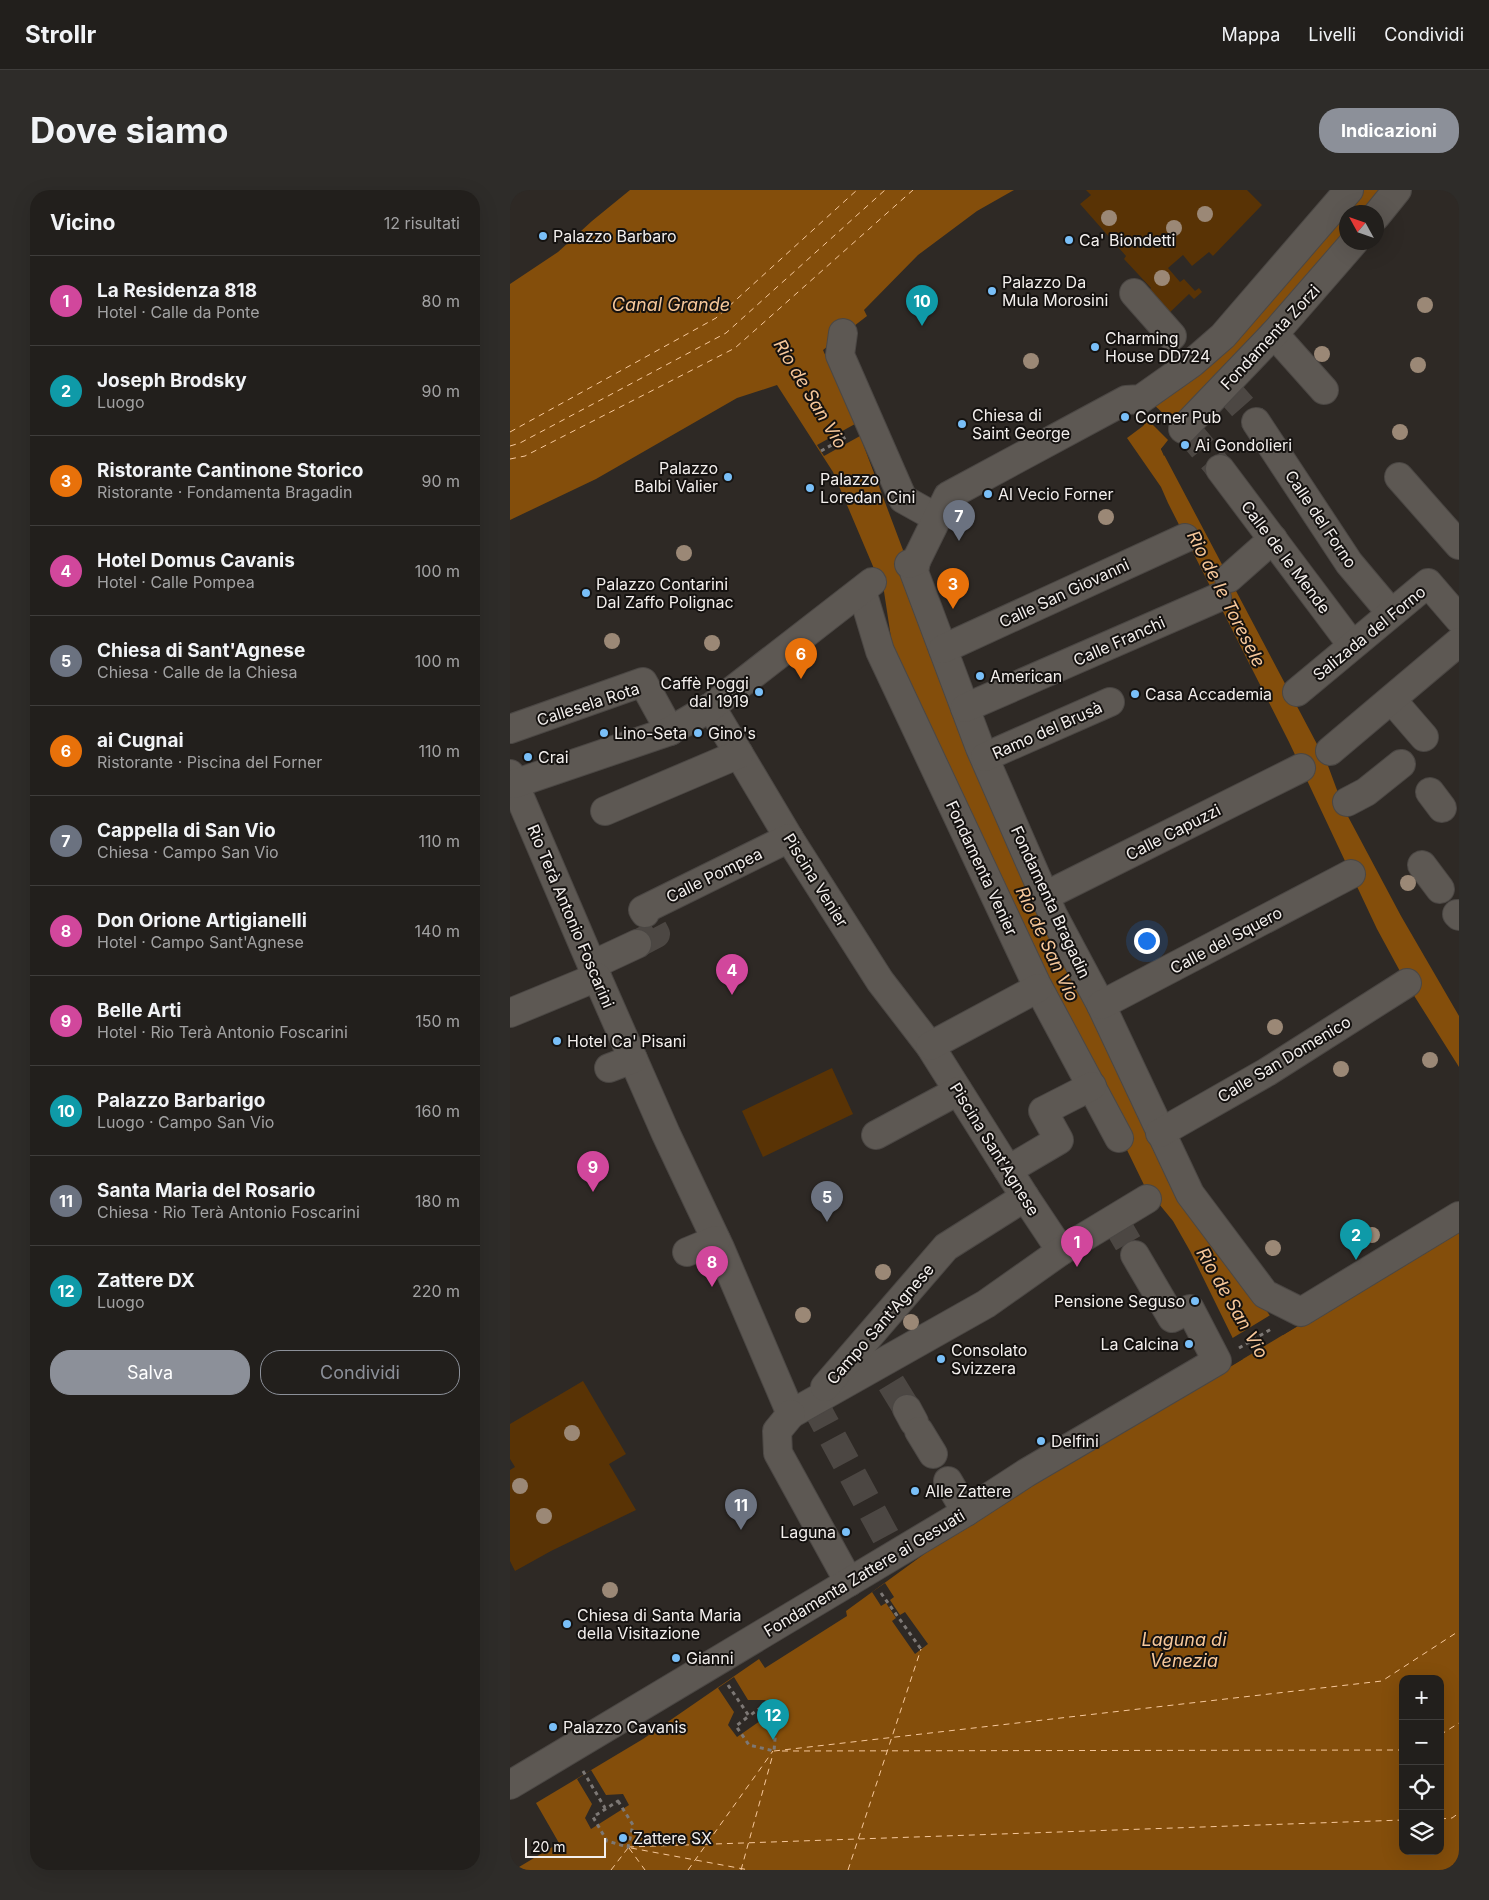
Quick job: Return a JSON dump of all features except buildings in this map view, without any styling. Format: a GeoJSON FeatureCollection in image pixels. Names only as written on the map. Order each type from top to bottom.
{"type":"FeatureCollection","features":[{"type":"Feature","properties":{"kind":"street"},"geometry":{"type":"LineString","coordinates":[[843,333],[840,355],[859,430],[903,499],[937,518],[948,496],[961,480],[1015,460],[1126,400],[1144,403],[1184,352],[1223,336],[1349,190]]}},
{"type":"Feature","properties":{"kind":"street"},"geometry":{"type":"LineString","coordinates":[[1384,206],[1397,190]]}},
{"type":"Feature","properties":{"kind":"street","name":"Fondamenta Zorzi"},"geometry":{"type":"LineString","coordinates":[[1183,429],[1274,334],[1347,250]]}},
{"type":"Feature","properties":{"kind":"street"},"geometry":{"type":"LineString","coordinates":[[1134,293],[1184,352]]}},
{"type":"Feature","properties":{"kind":"street"},"geometry":{"type":"LineString","coordinates":[[1274,334],[1324,390]]}},
{"type":"Feature","properties":{"kind":"street","name":"Calle del Forno"},"geometry":{"type":"LineString","coordinates":[[1256,422],[1349,563],[1391,613]]}},
{"type":"Feature","properties":{"kind":"street","name":"Calle de le Mende"},"geometry":{"type":"LineString","coordinates":[[1220,469],[1352,645]]}},
{"type":"Feature","properties":{"kind":"street"},"geometry":{"type":"LineString","coordinates":[[1399,477],[1459,545]]}},
{"type":"Feature","properties":{"kind":"street","name":"Fondamenta Bragadin"},"geometry":{"type":"LineString","coordinates":[[937,518],[912,562],[914,572],[984,757],[1045,896],[1101,1005],[1190,1194],[1265,1294],[1301,1312],[1459,1216]]}},
{"type":"Feature","properties":{"kind":"street","name":"Calle San Giovanni"},"geometry":{"type":"LineString","coordinates":[[943,649],[1185,538]]}},
{"type":"Feature","properties":{"kind":"street","name":"Calle Franchi"},"geometry":{"type":"LineString","coordinates":[[965,708],[1223,588],[1273,539]]}},
{"type":"Feature","properties":{"kind":"street","name":"Salizada del Forno"},"geometry":{"type":"LineString","coordinates":[[1297,692],[1428,583],[1459,619]]}},
{"type":"Feature","properties":{"kind":"street","name":"Fondamenta Venier"},"geometry":{"type":"LineString","coordinates":[[712,707],[867,586],[880,651],[1038,988],[1119,1138]]}},
{"type":"Feature","properties":{"kind":"street"},"geometry":{"type":"LineString","coordinates":[[1330,751],[1457,648]]}},
{"type":"Feature","properties":{"kind":"street","name":"Callesela Rota"},"geometry":{"type":"LineString","coordinates":[[510,729],[643,682],[670,731]]}},
{"type":"Feature","properties":{"kind":"street"},"geometry":{"type":"LineString","coordinates":[[1392,700],[1424,737]]}},
{"type":"Feature","properties":{"kind":"street","name":"Ramo del Brusà"},"geometry":{"type":"LineString","coordinates":[[984,757],[1110,702]]}},
{"type":"Feature","properties":{"kind":"street"},"geometry":{"type":"LineString","coordinates":[[512,779],[670,731],[712,707]]}},
{"type":"Feature","properties":{"kind":"street","name":"Piscina Venier"},"geometry":{"type":"LineString","coordinates":[[712,707],[789,838],[880,981],[930,1046]]}},
{"type":"Feature","properties":{"kind":"street"},"geometry":{"type":"LineString","coordinates":[[606,811],[739,754]]}},
{"type":"Feature","properties":{"kind":"street"},"geometry":{"type":"LineString","coordinates":[[1347,802],[1366,792],[1401,764]]}},
{"type":"Feature","properties":{"kind":"street","name":"Calle Capuzzi"},"geometry":{"type":"LineString","coordinates":[[1045,896],[1301,768]]}},
{"type":"Feature","properties":{"kind":"street","name":"Rio Terà Antonio Foscarini"},"geometry":{"type":"LineString","coordinates":[[512,779],[594,971],[621,1064],[718,1244]]}},
{"type":"Feature","properties":{"kind":"street","name":"Calle Pompea"},"geometry":{"type":"LineString","coordinates":[[645,914],[643,910],[789,838]]}},
{"type":"Feature","properties":{"kind":"street"},"geometry":{"type":"LineString","coordinates":[[1422,865],[1440,889]]}},
{"type":"Feature","properties":{"kind":"street","name":"Calle del Squero"},"geometry":{"type":"LineString","coordinates":[[1101,1005],[1351,874]]}},
{"type":"Feature","properties":{"kind":"street"},"geometry":{"type":"LineString","coordinates":[[510,1013],[594,971],[637,944]]}},
{"type":"Feature","properties":{"kind":"street","name":"Calle San Domenico"},"geometry":{"type":"LineString","coordinates":[[1160,1132],[1267,1072],[1407,983]]}},
{"type":"Feature","properties":{"kind":"street"},"geometry":{"type":"LineString","coordinates":[[930,1046],[1038,988]]}},
{"type":"Feature","properties":{"kind":"street","name":"Piscina Sant'Agnese"},"geometry":{"type":"LineString","coordinates":[[930,1046],[1061,1251]]}},
{"type":"Feature","properties":{"kind":"street"},"geometry":{"type":"LineString","coordinates":[[1008,1170],[1059,1140],[1034,1116],[1092,1086]]}},
{"type":"Feature","properties":{"kind":"street"},"geometry":{"type":"LineString","coordinates":[[876,1135],[958,1091]]}},
{"type":"Feature","properties":{"kind":"street","name":"Campo Sant'Agnese"},"geometry":{"type":"LineString","coordinates":[[794,1415],[946,1247],[1025,1197]]}},
{"type":"Feature","properties":{"kind":"street","name":"Campo Sant'Agnese"},"geometry":{"type":"LineString","coordinates":[[794,1415],[886,1373],[1061,1251],[1147,1199]]}},
{"type":"Feature","properties":{"kind":"street"},"geometry":{"type":"LineString","coordinates":[[687,1252],[718,1244],[794,1415],[778,1453],[842,1571]]}},
{"type":"Feature","properties":{"kind":"street","name":"Fondamenta Zattere ai Gesuati"},"geometry":{"type":"LineString","coordinates":[[510,1785],[842,1571],[966,1512],[1026,1473],[1217,1361],[1190,1309],[1172,1318],[1135,1256]]}},
{"type":"Feature","properties":{"kind":"street"},"geometry":{"type":"LineString","coordinates":[[913,1421],[933,1454]]}},
{"type":"Feature","properties":{"kind":"street"},"geometry":{"type":"LineString","coordinates":[[948,1481],[966,1512]]}},
{"type":"Feature","properties":{"kind":"path"},"geometry":{"type":"LineString","coordinates":[[821,451],[859,430]]}},
{"type":"Feature","properties":{"kind":"path"},"geometry":{"type":"LineString","coordinates":[[1242,1347],[1271,1330]]}},
{"type":"Feature","properties":{"kind":"path"},"geometry":{"type":"LineString","coordinates":[[878,1588],[921,1649]]}},
{"type":"Feature","properties":{"kind":"path"},"geometry":{"type":"LineString","coordinates":[[727,1684],[749,1716]]}},
{"type":"Feature","properties":{"kind":"path"},"geometry":{"type":"LineString","coordinates":[[762,1708],[776,1727],[774,1751],[749,1745],[736,1726],[749,1716],[762,1708]]}},
{"type":"Feature","properties":{"kind":"path"},"geometry":{"type":"LineString","coordinates":[[585,1774],[605,1808]]}},
{"type":"Feature","properties":{"kind":"path"},"geometry":{"type":"LineString","coordinates":[[618,1801],[633,1825],[628,1847],[607,1841],[593,1816],[605,1808],[618,1801]]}},
{"type":"Feature","properties":{"kind":"shaded area"},"geometry":{"type":"Polygon","coordinates":[[[1086,190],[1247,190],[1262,205],[1213,256],[1209,252],[1192,266],[1183,255],[1168,268],[1180,282],[1184,279],[1195,291],[1199,288],[1202,292],[1194,299],[1189,294],[1166,316],[1142,298],[1151,288],[1124,259],[1126,256],[1080,204],[1091,195],[1086,190]]]}},
{"type":"Feature","properties":{"kind":"shaded area"},"geometry":{"type":"Polygon","coordinates":[[[832,1068],[853,1114],[763,1157],[742,1111],[832,1068]]]}},
{"type":"Feature","properties":{"kind":"shaded area"},"geometry":{"type":"Polygon","coordinates":[[[583,1381],[626,1454],[609,1464],[636,1510],[551,1551],[515,1571],[510,1561],[510,1470],[515,1467],[510,1459],[510,1424],[583,1381]]]}},
{"type":"Feature","properties":{"kind":"water","name":"Laguna di Venezia"},"geometry":{"type":"Polygon","coordinates":[[[630,190],[1014,190],[977,211],[918,255],[864,310],[867,316],[823,350],[860,436],[903,550],[901,558],[1205,1220],[1283,1335],[1459,1228],[1459,1870],[514,1870],[559,1843],[536,1803],[643,1739],[759,1659],[765,1668],[847,1616],[846,1611],[949,1536],[1243,1359],[1190,1251],[1173,1221],[1145,1187],[897,677],[883,585],[875,571],[833,472],[777,385],[737,398],[596,479],[510,520],[510,284],[558,252],[630,190]]]}},
{"type":"Feature","properties":{"kind":"water","name":"Rio de le Toresele"},"geometry":{"type":"Polygon","coordinates":[[[1360,190],[1388,190],[1376,205],[1346,205],[1360,190]]]}},
{"type":"Feature","properties":{"kind":"water","name":"Rio de le Toresele"},"geometry":{"type":"Polygon","coordinates":[[[1339,212],[1339,248],[1272,330],[1161,449],[1327,763],[1344,809],[1401,916],[1459,1016],[1459,1067],[1408,986],[1377,929],[1289,742],[1161,487],[1127,438],[1143,426],[1154,404],[1339,212]]]}},
{"type":"Feature","properties":{"kind":"pier"},"geometry":{"type":"Polygon","coordinates":[[[1152,403],[1181,430],[1164,449],[1166,454],[1164,456],[1161,449],[1168,440],[1147,419],[1143,426],[1142,424],[1152,403]]]}},
{"type":"Feature","properties":{"kind":"pier"},"geometry":{"type":"Polygon","coordinates":[[[855,424],[860,436],[824,456],[817,445],[855,424]]]}},
{"type":"Feature","properties":{"kind":"pier"},"geometry":{"type":"Polygon","coordinates":[[[1272,1314],[1284,1332],[1305,1319],[1306,1321],[1223,1371],[1222,1369],[1240,1358],[1231,1339],[1272,1314]]]}},
{"type":"Feature","properties":{"kind":"pier"},"geometry":{"type":"Polygon","coordinates":[[[885,1583],[894,1597],[890,1600],[900,1615],[905,1612],[928,1644],[915,1654],[892,1621],[896,1618],[886,1603],[881,1606],[872,1592],[885,1583]]]}},
{"type":"Feature","properties":{"kind":"pier"},"geometry":{"type":"Polygon","coordinates":[[[734,1677],[748,1700],[765,1700],[773,1712],[737,1737],[728,1725],[734,1712],[718,1688],[734,1677]]]}},
{"type":"Feature","properties":{"kind":"pier"},"geometry":{"type":"Polygon","coordinates":[[[591,1770],[606,1795],[623,1794],[629,1805],[591,1829],[585,1818],[592,1804],[577,1779],[591,1770]]]}},
{"type":"Feature","properties":{"kind":"ferry route"},"geometry":{"type":"LineString","coordinates":[[510,432],[716,318],[857,190]]}},
{"type":"Feature","properties":{"kind":"ferry route"},"geometry":{"type":"LineString","coordinates":[[510,446],[520,443],[726,333],[885,190]]}},
{"type":"Feature","properties":{"kind":"ferry route"},"geometry":{"type":"LineString","coordinates":[[510,459],[525,456],[735,348],[913,190]]}},
{"type":"Feature","properties":{"kind":"ferry route"},"geometry":{"type":"LineString","coordinates":[[774,1751],[1382,1681],[1459,1631]]}},
{"type":"Feature","properties":{"kind":"ferry route"},"geometry":{"type":"LineString","coordinates":[[848,1870],[921,1649]]}},
{"type":"Feature","properties":{"kind":"ferry route"},"geometry":{"type":"LineString","coordinates":[[1444,1732],[1459,1723]]}},
{"type":"Feature","properties":{"kind":"ferry route"},"geometry":{"type":"LineString","coordinates":[[782,1751],[1399,1750]]}},
{"type":"Feature","properties":{"kind":"ferry route"},"geometry":{"type":"LineString","coordinates":[[688,1870],[773,1751]]}},
{"type":"Feature","properties":{"kind":"ferry route"},"geometry":{"type":"LineString","coordinates":[[741,1870],[773,1754]]}},
{"type":"Feature","properties":{"kind":"ferry route"},"geometry":{"type":"LineString","coordinates":[[1444,1819],[1452,1818],[1459,1813]]}},
{"type":"Feature","properties":{"kind":"ferry route"},"geometry":{"type":"LineString","coordinates":[[628,1847],[1399,1820]]}},
{"type":"Feature","properties":{"kind":"ferry route"},"geometry":{"type":"LineString","coordinates":[[611,1870],[628,1848]]}},
{"type":"Feature","properties":{"kind":"ferry route"},"geometry":{"type":"LineString","coordinates":[[629,1848],[645,1870]]}},
{"type":"Feature","properties":{"kind":"ferry route"},"geometry":{"type":"LineString","coordinates":[[631,1848],[749,1870]]}},
{"type":"Feature","properties":{"kind":"tunnel"},"geometry":{"type":"LineString","coordinates":[[1224,386],[1256,422]]}},
{"type":"Feature","properties":{"kind":"tunnel"},"geometry":{"type":"LineString","coordinates":[[1185,427],[1220,469]]}},
{"type":"Feature","properties":{"kind":"tunnel"},"geometry":{"type":"LineString","coordinates":[[637,944],[656,934],[645,913]]}},
{"type":"Feature","properties":{"kind":"tunnel"},"geometry":{"type":"LineString","coordinates":[[1114,1219],[1135,1255]]}},
{"type":"Feature","properties":{"kind":"tunnel"},"geometry":{"type":"LineString","coordinates":[[891,1383],[907,1409]]}},
{"type":"Feature","properties":{"kind":"tunnel"},"geometry":{"type":"LineString","coordinates":[[813,1401],[895,1554]]}},
{"type":"Feature","properties":{"kind":"place","name":"Palazzo Barbaro"},"geometry":{"type":"Point","coordinates":[543,236]}},
{"type":"Feature","properties":{"kind":"place","name":"Ca' Biondetti"},"geometry":{"type":"Point","coordinates":[1069,240]}},
{"type":"Feature","properties":{"kind":"place","name":"Palazzo Da Mula Morosini"},"geometry":{"type":"Point","coordinates":[992,291]}},
{"type":"Feature","properties":{"kind":"place","name":"Palazzo Barbarigo"},"geometry":{"type":"Point","coordinates":[922,326]}},
{"type":"Feature","properties":{"kind":"place","name":"Charming House DD724"},"geometry":{"type":"Point","coordinates":[1095,347]}},
{"type":"Feature","properties":{"kind":"place","name":"Corner Pub"},"geometry":{"type":"Point","coordinates":[1125,417]}},
{"type":"Feature","properties":{"kind":"place","name":"Chiesa di Saint George"},"geometry":{"type":"Point","coordinates":[962,424]}},
{"type":"Feature","properties":{"kind":"place","name":"Ai Gondolieri"},"geometry":{"type":"Point","coordinates":[1185,445]}},
{"type":"Feature","properties":{"kind":"place","name":"Palazzo Balbi Valier"},"geometry":{"type":"Point","coordinates":[728,477]}},
{"type":"Feature","properties":{"kind":"place","name":"Palazzo Loredan Cini"},"geometry":{"type":"Point","coordinates":[810,488]}},
{"type":"Feature","properties":{"kind":"place","name":"Al Vecio Forner"},"geometry":{"type":"Point","coordinates":[988,494]}},
{"type":"Feature","properties":{"kind":"place","name":"Cappella di San Vio"},"geometry":{"type":"Point","coordinates":[959,541]}},
{"type":"Feature","properties":{"kind":"place","name":"Palazzo Contarini Dal Zaffo Polignac"},"geometry":{"type":"Point","coordinates":[586,593]}},
{"type":"Feature","properties":{"kind":"place","name":"Ristorante Cantinone Storico"},"geometry":{"type":"Point","coordinates":[953,609]}},
{"type":"Feature","properties":{"kind":"place","name":"American"},"geometry":{"type":"Point","coordinates":[980,676]}},
{"type":"Feature","properties":{"kind":"place","name":"ai Cugnai"},"geometry":{"type":"Point","coordinates":[801,679]}},
{"type":"Feature","properties":{"kind":"place","name":"Caffè Poggi dal 1919"},"geometry":{"type":"Point","coordinates":[759,692]}},
{"type":"Feature","properties":{"kind":"place","name":"Casa Accademia"},"geometry":{"type":"Point","coordinates":[1135,694]}},
{"type":"Feature","properties":{"kind":"place","name":"Lino-Seta"},"geometry":{"type":"Point","coordinates":[604,733]}},
{"type":"Feature","properties":{"kind":"place","name":"Gino's"},"geometry":{"type":"Point","coordinates":[698,733]}},
{"type":"Feature","properties":{"kind":"place","name":"Crai"},"geometry":{"type":"Point","coordinates":[528,757]}},
{"type":"Feature","properties":{"kind":"place","name":"Hotel Domus Cavanis"},"geometry":{"type":"Point","coordinates":[732,995]}},
{"type":"Feature","properties":{"kind":"place","name":"Hotel Ca' Pisani"},"geometry":{"type":"Point","coordinates":[557,1041]}},
{"type":"Feature","properties":{"kind":"place","name":"Belle Arti"},"geometry":{"type":"Point","coordinates":[593,1192]}},
{"type":"Feature","properties":{"kind":"place","name":"Chiesa di Sant'Agnese"},"geometry":{"type":"Point","coordinates":[827,1222]}},
{"type":"Feature","properties":{"kind":"place","name":"Joseph Brodsky"},"geometry":{"type":"Point","coordinates":[1356,1260]}},
{"type":"Feature","properties":{"kind":"place","name":"La Residenza 818"},"geometry":{"type":"Point","coordinates":[1077,1267]}},
{"type":"Feature","properties":{"kind":"place","name":"Don Orione Artigianelli"},"geometry":{"type":"Point","coordinates":[712,1287]}},
{"type":"Feature","properties":{"kind":"place","name":"Pensione Seguso"},"geometry":{"type":"Point","coordinates":[1195,1301]}},
{"type":"Feature","properties":{"kind":"place","name":"La Calcina"},"geometry":{"type":"Point","coordinates":[1189,1344]}},
{"type":"Feature","properties":{"kind":"place","name":"Consolato Svizzera"},"geometry":{"type":"Point","coordinates":[941,1359]}},
{"type":"Feature","properties":{"kind":"place","name":"Delfini"},"geometry":{"type":"Point","coordinates":[1041,1441]}},
{"type":"Feature","properties":{"kind":"place","name":"Alle Zattere"},"geometry":{"type":"Point","coordinates":[915,1491]}},
{"type":"Feature","properties":{"kind":"place","name":"Santa Maria del Rosario"},"geometry":{"type":"Point","coordinates":[741,1530]}},
{"type":"Feature","properties":{"kind":"place","name":"Laguna"},"geometry":{"type":"Point","coordinates":[846,1532]}},
{"type":"Feature","properties":{"kind":"place","name":"Chiesa di Santa Maria della Visitazione"},"geometry":{"type":"Point","coordinates":[567,1624]}},
{"type":"Feature","properties":{"kind":"place","name":"Gianni"},"geometry":{"type":"Point","coordinates":[676,1658]}},
{"type":"Feature","properties":{"kind":"place","name":"Palazzo Cavanis"},"geometry":{"type":"Point","coordinates":[553,1727]}},
{"type":"Feature","properties":{"kind":"place","name":"Zattere DX"},"geometry":{"type":"Point","coordinates":[773,1740]}},
{"type":"Feature","properties":{"kind":"place","name":"Zattere SX"},"geometry":{"type":"Point","coordinates":[623,1838]}},
{"type":"Feature","properties":{"kind":"water label","name":"Canal Grande"},"geometry":{"type":"Point","coordinates":[671,305]}},
{"type":"Feature","properties":{"kind":"water label","name":"Rio de San Vio"},"geometry":{"type":"Point","coordinates":[810,394]}},
{"type":"Feature","properties":{"kind":"water label","name":"Rio de San Vio"},"geometry":{"type":"Point","coordinates":[1047,944]}},
{"type":"Feature","properties":{"kind":"water label","name":"Rio de San Vio"},"geometry":{"type":"Point","coordinates":[1232,1303]}}]}
